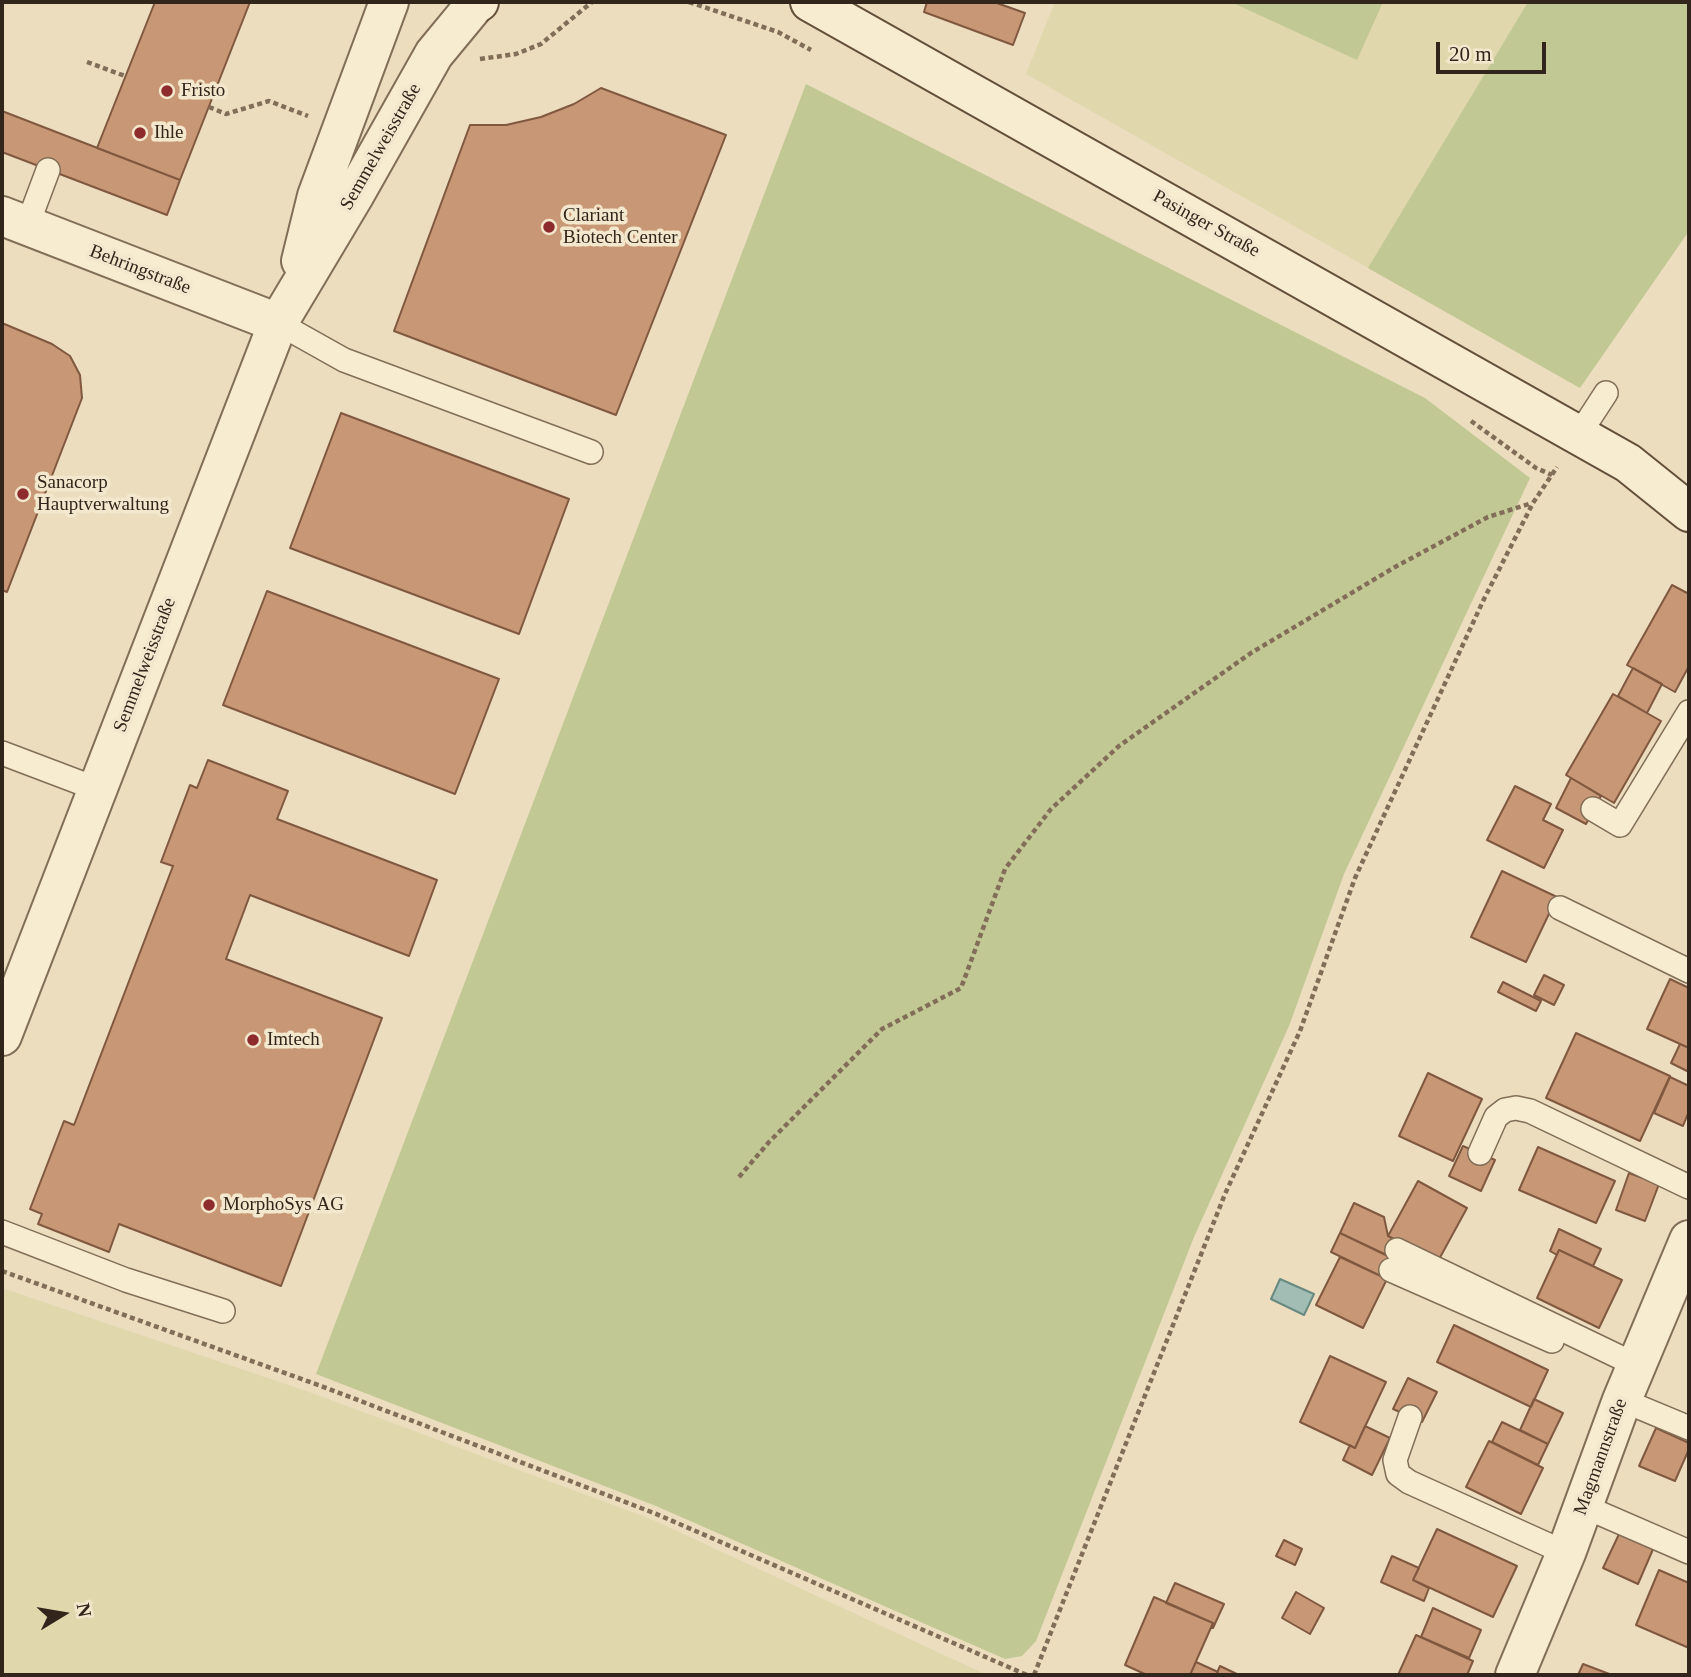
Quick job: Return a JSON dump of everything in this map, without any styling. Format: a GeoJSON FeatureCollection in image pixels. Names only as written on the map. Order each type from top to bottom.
{"type":"FeatureCollection","features":[{"type":"Feature","properties":{"kind":"street","name":"Semmelweisstraße"},"geometry":{"type":"LineString","coordinates":[[5,1017],[285,310],[317,195],[389,2]]}},
{"type":"Feature","properties":{"kind":"street","name":"Semmelweisstraße"},"geometry":{"type":"LineString","coordinates":[[285,310],[355,194],[434,54],[477,2]]}},
{"type":"Feature","properties":{"kind":"street","name":"Pasinger Straße"},"geometry":{"type":"LineString","coordinates":[[789,2],[821,9],[1333,295],[1628,463],[1689,512]]}},
{"type":"Feature","properties":{"kind":"street","name":"Behringstraße"},"geometry":{"type":"LineString","coordinates":[[14,221],[285,310]]}},
{"type":"Feature","properties":{"kind":"street","name":"Magmannstraße"},"geometry":{"type":"LineString","coordinates":[[1515,1675],[1566,1553],[1630,1381],[1689,1240]]}},
{"type":"Feature","properties":{"kind":"lane"},"geometry":{"type":"LineString","coordinates":[[14,221],[48,170]]}},
{"type":"Feature","properties":{"kind":"lane"},"geometry":{"type":"LineString","coordinates":[[285,310],[344,360],[591,452]]}},
{"type":"Feature","properties":{"kind":"lane"},"geometry":{"type":"LineString","coordinates":[[1578,436],[1606,393]]}},
{"type":"Feature","properties":{"kind":"lane"},"geometry":{"type":"LineString","coordinates":[[1593,810],[1620,825],[1689,712]]}},
{"type":"Feature","properties":{"kind":"lane"},"geometry":{"type":"LineString","coordinates":[[2,753],[97,789]]}},
{"type":"Feature","properties":{"kind":"lane"},"geometry":{"type":"LineString","coordinates":[[1560,908],[1689,971]]}},
{"type":"Feature","properties":{"kind":"lane"},"geometry":{"type":"LineString","coordinates":[[1480,1153],[1496,1117],[1505,1110],[1516,1108],[1530,1111],[1689,1187]]}},
{"type":"Feature","properties":{"kind":"lane"},"geometry":{"type":"LineString","coordinates":[[2,1232],[127,1280],[223,1311]]}},
{"type":"Feature","properties":{"kind":"lane"},"geometry":{"type":"LineString","coordinates":[[1394,1260],[1630,1381],[1689,1427]]}},
{"type":"Feature","properties":{"kind":"lane"},"geometry":{"type":"LineString","coordinates":[[1410,1417],[1395,1460],[1398,1474],[1409,1482],[1566,1553]]}},
{"type":"Feature","properties":{"kind":"lane"},"geometry":{"type":"LineString","coordinates":[[1583,1506],[1689,1552]]}},
{"type":"Feature","properties":{"kind":"path"},"geometry":{"type":"LineString","coordinates":[[469,61],[516,54],[541,44],[592,2]]}},
{"type":"Feature","properties":{"kind":"path"},"geometry":{"type":"LineString","coordinates":[[87,62],[125,76]]}},
{"type":"Feature","properties":{"kind":"path"},"geometry":{"type":"LineString","coordinates":[[209,107],[226,114],[269,101],[319,120]]}},
{"type":"Feature","properties":{"kind":"path"},"geometry":{"type":"LineString","coordinates":[[1034,1675],[1225,1194],[1300,1031],[1355,878],[1484,599],[1532,503],[1578,436]]}},
{"type":"Feature","properties":{"kind":"path"},"geometry":{"type":"LineString","coordinates":[[739,1177],[769,1142],[882,1029],[961,988],[1005,869],[1051,809],[1119,746],[1251,653],[1395,567],[1488,517],[1532,503]]}},
{"type":"Feature","properties":{"kind":"path"},"geometry":{"type":"LineString","coordinates":[[2,1271],[314,1383],[654,1513],[1027,1675]]}},
{"type":"Feature","properties":{"kind":"shaded area"},"geometry":{"type":"Polygon","coordinates":[[[1055,2],[1689,2],[1580,388],[1026,74],[1055,2]]]}},
{"type":"Feature","properties":{"kind":"shaded area"},"geometry":{"type":"Polygon","coordinates":[[[2,1288],[309,1392],[651,1519],[987,1675],[2,1675],[2,1288]]]}},
{"type":"Feature","properties":{"kind":"green space"},"geometry":{"type":"Polygon","coordinates":[[[1231,2],[1383,2],[1357,60],[1231,2]]]}},
{"type":"Feature","properties":{"kind":"green space"},"geometry":{"type":"Polygon","coordinates":[[[1528,2],[1689,2],[1689,231],[1580,388],[1368,268],[1528,2]]]}},
{"type":"Feature","properties":{"kind":"green space"},"geometry":{"type":"Polygon","coordinates":[[[806,84],[1425,398],[1530,478],[1344,874],[1289,1026],[1194,1237],[1036,1641],[1022,1656],[1005,1659],[656,1506],[316,1374],[806,84]]]}},
{"type":"Feature","properties":{"kind":"water"},"geometry":{"type":"Polygon","coordinates":[[[1280,1279],[1314,1294],[1304,1315],[1271,1299],[1280,1279]]]}},
{"type":"Feature","properties":{"kind":"building","name":"Fristo"},"geometry":{"type":"Polygon","coordinates":[[[155,2],[250,2],[180,180],[97,148],[155,2]]]}},
{"type":"Feature","properties":{"kind":"building"},"geometry":{"type":"Polygon","coordinates":[[[927,2],[994,2],[1025,13],[1013,45],[924,12],[927,2]]]}},
{"type":"Feature","properties":{"kind":"building"},"geometry":{"type":"Polygon","coordinates":[[[601,88],[726,135],[616,415],[394,331],[470,125],[506,125],[541,117],[574,104],[601,88]]]}},
{"type":"Feature","properties":{"kind":"building"},"geometry":{"type":"Polygon","coordinates":[[[2,111],[180,180],[167,215],[2,152],[2,111]]]}},
{"type":"Feature","properties":{"kind":"building","name":"Sanacorp Hauptverwaltung"},"geometry":{"type":"Polygon","coordinates":[[[2,323],[52,344],[70,356],[80,375],[82,398],[7,592],[2,590],[2,323]]]}},
{"type":"Feature","properties":{"kind":"building"},"geometry":{"type":"Polygon","coordinates":[[[341,413],[569,499],[519,634],[290,548],[341,413]]]}},
{"type":"Feature","properties":{"kind":"building"},"geometry":{"type":"Polygon","coordinates":[[[1672,585],[1689,594],[1689,666],[1675,692],[1627,665],[1672,585]]]}},
{"type":"Feature","properties":{"kind":"building"},"geometry":{"type":"Polygon","coordinates":[[[267,591],[499,679],[455,794],[223,705],[267,591]]]}},
{"type":"Feature","properties":{"kind":"building"},"geometry":{"type":"Polygon","coordinates":[[[1633,668],[1662,684],[1647,713],[1618,696],[1633,668]]]}},
{"type":"Feature","properties":{"kind":"building"},"geometry":{"type":"Polygon","coordinates":[[[1613,694],[1661,721],[1614,803],[1566,775],[1613,694]]]}},
{"type":"Feature","properties":{"kind":"building"},"geometry":{"type":"Polygon","coordinates":[[[208,760],[288,791],[277,819],[437,880],[409,956],[250,895],[226,959],[382,1018],[281,1286],[119,1224],[109,1252],[38,1224],[42,1214],[30,1209],[64,1121],[74,1125],[173,866],[161,862],[190,785],[197,788],[208,760]]]}},
{"type":"Feature","properties":{"kind":"building"},"geometry":{"type":"Polygon","coordinates":[[[1571,778],[1601,796],[1586,824],[1556,808],[1571,778]]]}},
{"type":"Feature","properties":{"kind":"building"},"geometry":{"type":"Polygon","coordinates":[[[1515,786],[1551,804],[1543,820],[1563,830],[1544,868],[1487,840],[1515,786]]]}},
{"type":"Feature","properties":{"kind":"building"},"geometry":{"type":"Polygon","coordinates":[[[1502,871],[1557,897],[1526,962],[1471,937],[1502,871]]]}},
{"type":"Feature","properties":{"kind":"building"},"geometry":{"type":"Polygon","coordinates":[[[1544,975],[1564,985],[1554,1005],[1534,995],[1544,975]]]}},
{"type":"Feature","properties":{"kind":"building"},"geometry":{"type":"Polygon","coordinates":[[[1670,979],[1689,988],[1689,1048],[1647,1029],[1670,979]]]}},
{"type":"Feature","properties":{"kind":"building"},"geometry":{"type":"Polygon","coordinates":[[[1503,982],[1541,1001],[1536,1011],[1498,992],[1503,982]]]}},
{"type":"Feature","properties":{"kind":"building"},"geometry":{"type":"Polygon","coordinates":[[[1576,1033],[1670,1076],[1640,1141],[1546,1098],[1576,1033]]]}},
{"type":"Feature","properties":{"kind":"building"},"geometry":{"type":"Polygon","coordinates":[[[1680,1044],[1689,1048],[1689,1072],[1671,1063],[1680,1044]]]}},
{"type":"Feature","properties":{"kind":"building"},"geometry":{"type":"Polygon","coordinates":[[[1428,1073],[1482,1099],[1453,1161],[1399,1136],[1428,1073]]]}},
{"type":"Feature","properties":{"kind":"building"},"geometry":{"type":"Polygon","coordinates":[[[1670,1077],[1689,1086],[1689,1111],[1683,1126],[1654,1113],[1670,1077]]]}},
{"type":"Feature","properties":{"kind":"building"},"geometry":{"type":"Polygon","coordinates":[[[1463,1146],[1495,1160],[1481,1191],[1449,1176],[1463,1146]]]}},
{"type":"Feature","properties":{"kind":"building"},"geometry":{"type":"Polygon","coordinates":[[[1538,1147],[1615,1181],[1596,1223],[1519,1190],[1538,1147]]]}},
{"type":"Feature","properties":{"kind":"building"},"geometry":{"type":"Polygon","coordinates":[[[1629,1173],[1659,1184],[1645,1221],[1616,1210],[1629,1173]]]}},
{"type":"Feature","properties":{"kind":"building"},"geometry":{"type":"Polygon","coordinates":[[[1418,1181],[1467,1208],[1437,1263],[1388,1236],[1418,1181]]]}},
{"type":"Feature","properties":{"kind":"building"},"geometry":{"type":"Polygon","coordinates":[[[1354,1203],[1384,1217],[1388,1236],[1400,1242],[1393,1258],[1340,1233],[1354,1203]]]}},
{"type":"Feature","properties":{"kind":"building"},"geometry":{"type":"Polygon","coordinates":[[[1559,1229],[1601,1249],[1593,1266],[1559,1250],[1557,1255],[1550,1251],[1559,1229]]]}},
{"type":"Feature","properties":{"kind":"building"},"geometry":{"type":"Polygon","coordinates":[[[1340,1233],[1396,1260],[1387,1279],[1331,1252],[1340,1233]]]}},
{"type":"Feature","properties":{"kind":"building"},"geometry":{"type":"Polygon","coordinates":[[[1559,1250],[1622,1280],[1599,1328],[1537,1298],[1559,1250]]]}},
{"type":"Feature","properties":{"kind":"building"},"geometry":{"type":"Polygon","coordinates":[[[1340,1257],[1387,1279],[1363,1328],[1316,1305],[1340,1257]]]}},
{"type":"Feature","properties":{"kind":"building"},"geometry":{"type":"Polygon","coordinates":[[[1454,1325],[1548,1370],[1531,1407],[1437,1362],[1454,1325]]]}},
{"type":"Feature","properties":{"kind":"building"},"geometry":{"type":"Polygon","coordinates":[[[1330,1356],[1386,1382],[1355,1448],[1300,1422],[1330,1356]]]}},
{"type":"Feature","properties":{"kind":"building"},"geometry":{"type":"Polygon","coordinates":[[[1408,1378],[1437,1392],[1422,1422],[1393,1409],[1408,1378]]]}},
{"type":"Feature","properties":{"kind":"building"},"geometry":{"type":"Polygon","coordinates":[[[1534,1399],[1563,1413],[1548,1444],[1520,1430],[1534,1399]]]}},
{"type":"Feature","properties":{"kind":"building"},"geometry":{"type":"Polygon","coordinates":[[[1502,1422],[1548,1444],[1538,1465],[1492,1442],[1502,1422]]]}},
{"type":"Feature","properties":{"kind":"building"},"geometry":{"type":"Polygon","coordinates":[[[1365,1426],[1390,1438],[1372,1475],[1343,1460],[1350,1445],[1355,1448],[1365,1426]]]}},
{"type":"Feature","properties":{"kind":"building"},"geometry":{"type":"Polygon","coordinates":[[[1656,1428],[1689,1443],[1675,1481],[1639,1466],[1656,1428]]]}},
{"type":"Feature","properties":{"kind":"building"},"geometry":{"type":"Polygon","coordinates":[[[1489,1441],[1543,1468],[1521,1514],[1466,1487],[1489,1441]]]}},
{"type":"Feature","properties":{"kind":"building"},"geometry":{"type":"Polygon","coordinates":[[[1437,1529],[1517,1566],[1493,1617],[1413,1580],[1437,1529]]]}},
{"type":"Feature","properties":{"kind":"building"},"geometry":{"type":"Polygon","coordinates":[[[1620,1532],[1654,1547],[1638,1584],[1603,1568],[1620,1532]]]}},
{"type":"Feature","properties":{"kind":"building"},"geometry":{"type":"Polygon","coordinates":[[[1284,1540],[1302,1549],[1295,1565],[1276,1556],[1284,1540]]]}},
{"type":"Feature","properties":{"kind":"building"},"geometry":{"type":"Polygon","coordinates":[[[1392,1556],[1419,1568],[1413,1580],[1429,1588],[1424,1601],[1381,1582],[1392,1556]]]}},
{"type":"Feature","properties":{"kind":"building"},"geometry":{"type":"Polygon","coordinates":[[[1659,1570],[1689,1583],[1689,1648],[1636,1625],[1659,1570]]]}},
{"type":"Feature","properties":{"kind":"building"},"geometry":{"type":"Polygon","coordinates":[[[1175,1583],[1224,1604],[1213,1628],[1213,1623],[1166,1603],[1175,1583]]]}},
{"type":"Feature","properties":{"kind":"building"},"geometry":{"type":"Polygon","coordinates":[[[1296,1592],[1324,1608],[1310,1634],[1282,1618],[1296,1592]]]}},
{"type":"Feature","properties":{"kind":"building"},"geometry":{"type":"Polygon","coordinates":[[[1154,1597],[1213,1623],[1190,1675],[1147,1675],[1125,1665],[1154,1597]]]}},
{"type":"Feature","properties":{"kind":"building"},"geometry":{"type":"Polygon","coordinates":[[[1433,1608],[1481,1630],[1469,1658],[1421,1637],[1433,1608]]]}},
{"type":"Feature","properties":{"kind":"building"},"geometry":{"type":"Polygon","coordinates":[[[1416,1635],[1473,1661],[1467,1675],[1398,1675],[1416,1635]]]}},
{"type":"Feature","properties":{"kind":"building"},"geometry":{"type":"Polygon","coordinates":[[[1196,1662],[1218,1672],[1216,1675],[1190,1675],[1196,1662]]]}},
{"type":"Feature","properties":{"kind":"building"},"geometry":{"type":"Polygon","coordinates":[[[1583,1664],[1612,1675],[1578,1675],[1583,1664]]]}},
{"type":"Feature","properties":{"kind":"building"},"geometry":{"type":"Polygon","coordinates":[[[1220,1666],[1239,1675],[1216,1675],[1220,1666]]]}},
{"type":"Feature","properties":{"kind":"place","name":"Fristo"},"geometry":{"type":"Point","coordinates":[167,91]}},
{"type":"Feature","properties":{"kind":"place","name":"Ihle"},"geometry":{"type":"Point","coordinates":[140,133]}},
{"type":"Feature","properties":{"kind":"place","name":"Clariant Biotech Center"},"geometry":{"type":"Point","coordinates":[549,227]}},
{"type":"Feature","properties":{"kind":"place","name":"Sanacorp Hauptverwaltung"},"geometry":{"type":"Point","coordinates":[23,494]}},
{"type":"Feature","properties":{"kind":"place","name":"Imtech"},"geometry":{"type":"Point","coordinates":[253,1040]}},
{"type":"Feature","properties":{"kind":"place","name":"MorphoSys AG"},"geometry":{"type":"Point","coordinates":[209,1205]}}]}
